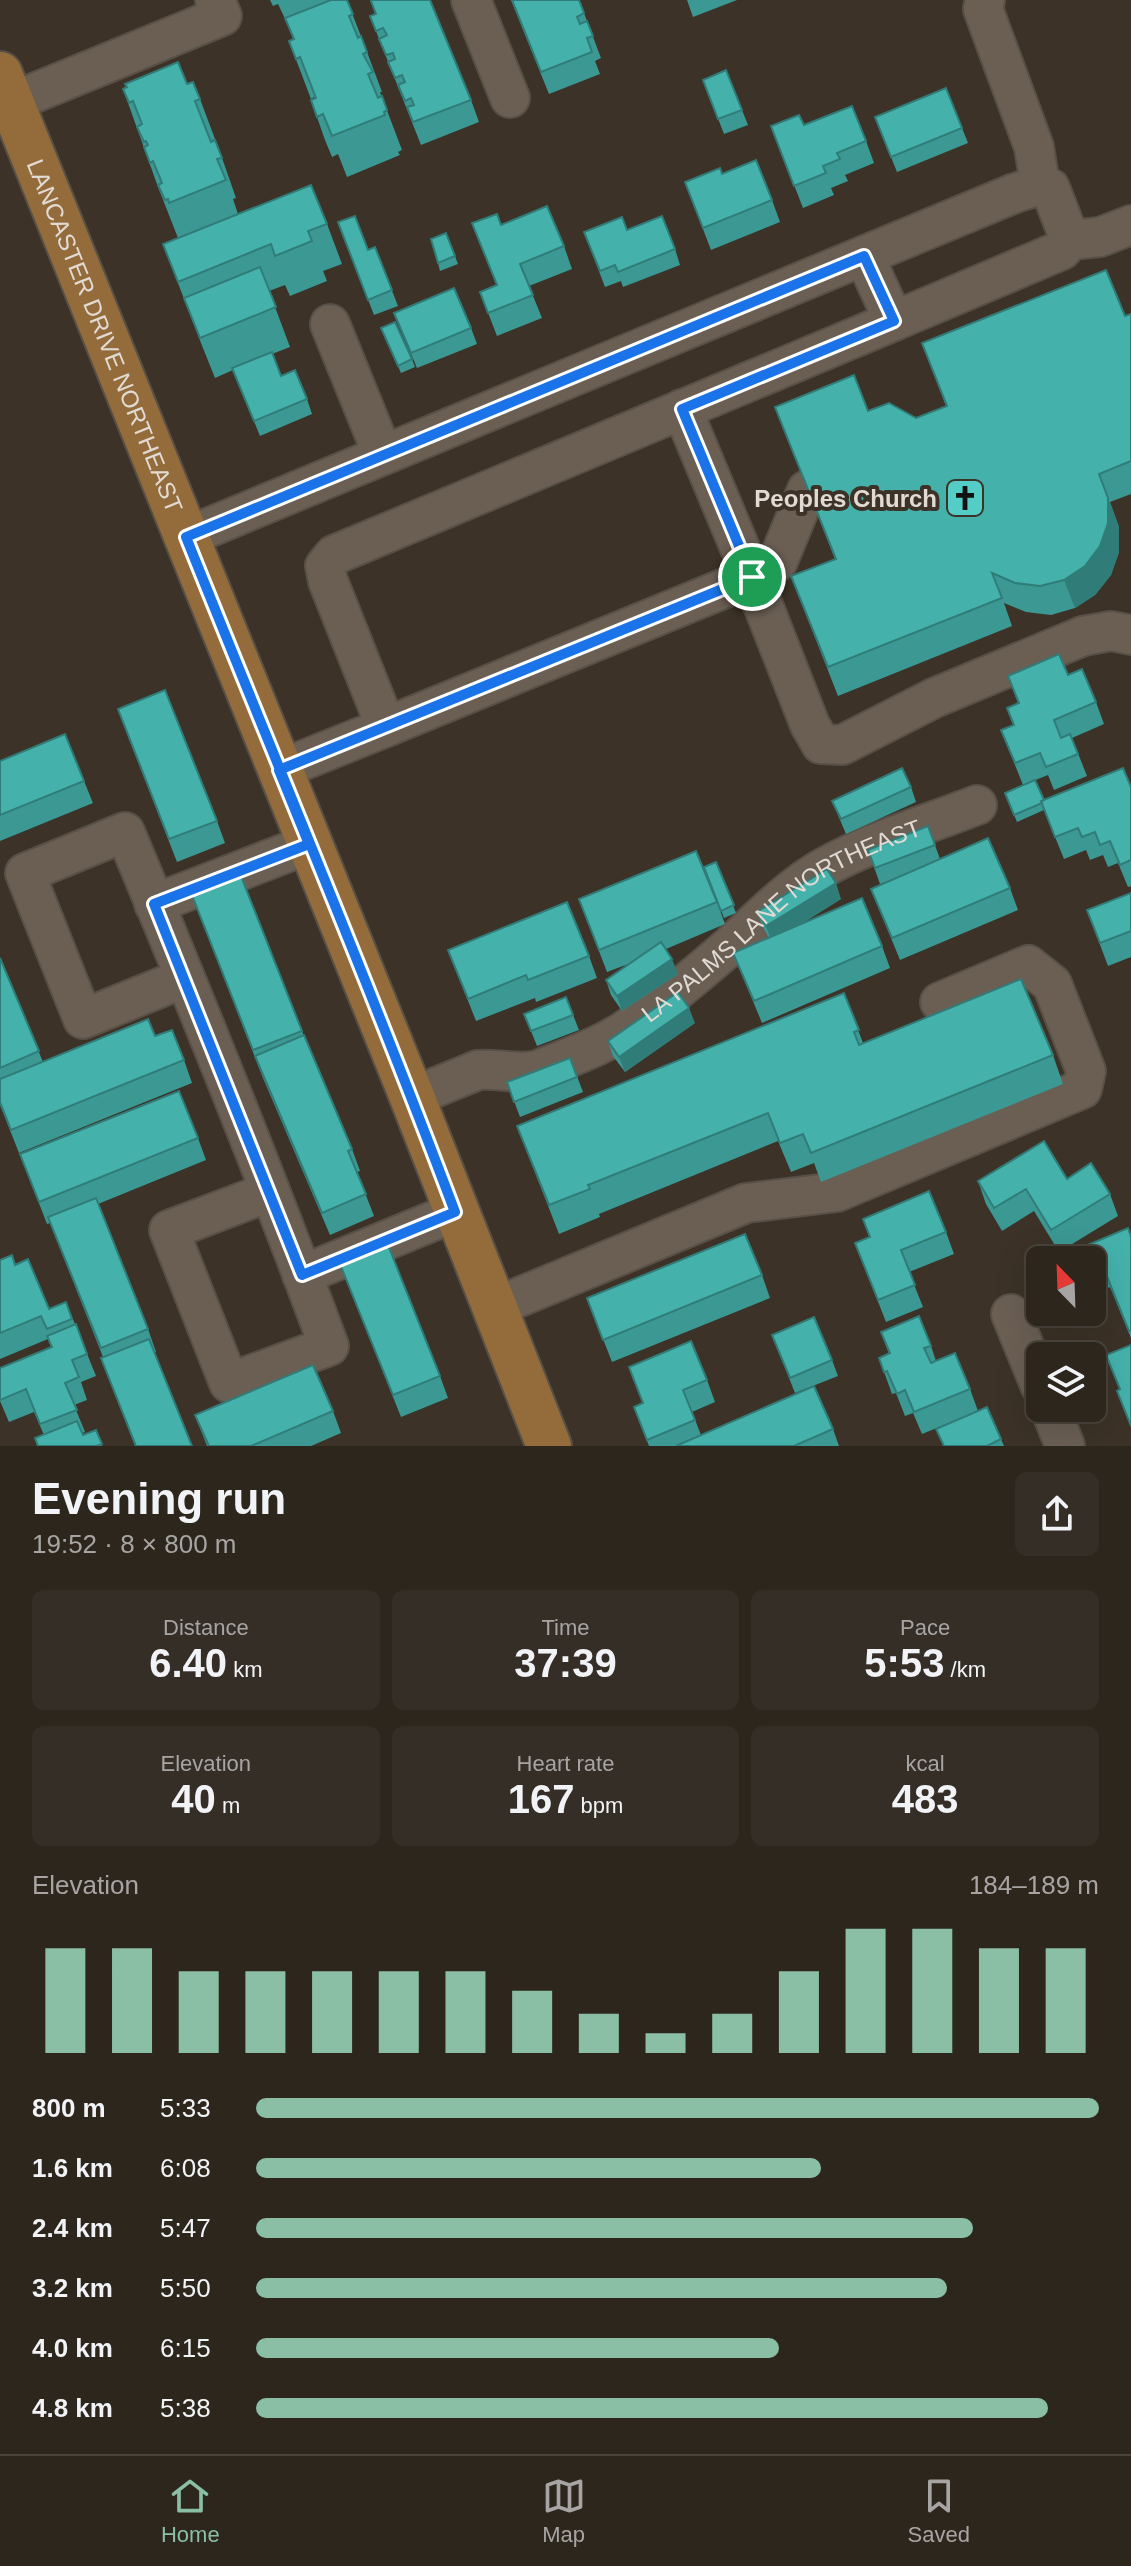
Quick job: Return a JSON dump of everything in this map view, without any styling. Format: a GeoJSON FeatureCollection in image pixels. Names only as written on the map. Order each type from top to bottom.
{"type":"FeatureCollection","features":[{"type":"Feature","properties":{"kind":"main road","name":"LANCASTER DRIVE NORTHEAST"},"geometry":{"type":"LineString","coordinates":[[4,94],[412,1097],[547,1446]]}},
{"type":"Feature","properties":{"kind":"street"},"geometry":{"type":"LineString","coordinates":[[4,94],[222,16],[215,0]]}},
{"type":"Feature","properties":{"kind":"street"},"geometry":{"type":"LineString","coordinates":[[471,0],[510,98]]}},
{"type":"Feature","properties":{"kind":"street"},"geometry":{"type":"LineString","coordinates":[[985,0],[983,9],[1034,147],[1023,191]]}},
{"type":"Feature","properties":{"kind":"street"},"geometry":{"type":"LineString","coordinates":[[186,537],[1023,191],[1050,188],[1070,240]]}},
{"type":"Feature","properties":{"kind":"street"},"geometry":{"type":"LineString","coordinates":[[386,727],[328,581],[325,566],[334,555],[1062,250],[1070,240],[1100,237],[1131,225]]}},
{"type":"Feature","properties":{"kind":"street"},"geometry":{"type":"LineString","coordinates":[[864,256],[894,321]]}},
{"type":"Feature","properties":{"kind":"street"},"geometry":{"type":"LineString","coordinates":[[330,324],[383,455]]}},
{"type":"Feature","properties":{"kind":"street"},"geometry":{"type":"LineString","coordinates":[[800,360],[814,396]]}},
{"type":"Feature","properties":{"kind":"street"},"geometry":{"type":"LineString","coordinates":[[682,409],[810,725],[821,744],[842,745],[934,698],[1083,636],[1111,631],[1131,634]]}},
{"type":"Feature","properties":{"kind":"street"},"geometry":{"type":"LineString","coordinates":[[279,770],[752,577],[778,561],[807,490]]}},
{"type":"Feature","properties":{"kind":"street","name":"LA PALMS LANE NORTHEAST"},"geometry":{"type":"LineString","coordinates":[[412,1097],[478,1070],[528,1073],[601,1044],[629,1027],[810,877],[830,864],[977,805]]}},
{"type":"Feature","properties":{"kind":"street"},"geometry":{"type":"LineString","coordinates":[[184,978],[83,1019],[25,873],[125,832],[184,978],[302,1275],[329,1346],[229,1383],[169,1230],[269,1192]]}},
{"type":"Feature","properties":{"kind":"street"},"geometry":{"type":"LineString","coordinates":[[154,904],[309,844]]}},
{"type":"Feature","properties":{"kind":"street"},"geometry":{"type":"LineString","coordinates":[[493,1308],[746,1203],[837,1192],[1082,1089],[1086,1071],[1052,984],[1028,965],[940,1002]]}},
{"type":"Feature","properties":{"kind":"street"},"geometry":{"type":"LineString","coordinates":[[302,1275],[455,1212]]}},
{"type":"Feature","properties":{"kind":"street"},"geometry":{"type":"LineString","coordinates":[[1011,1314],[1026,1351]]}},
{"type":"Feature","properties":{"kind":"street"},"geometry":{"type":"LineString","coordinates":[[1056,1422],[1065,1446]]}},
{"type":"Feature","properties":{"kind":"building"},"geometry":{"type":"Polygon","coordinates":[[[331,0],[347,0],[353,14],[349,16],[358,38],[361,36],[367,52],[363,54],[373,72],[368,74],[387,110],[385,115],[332,136],[323,114],[317,117],[311,100],[316,98],[300,57],[296,59],[289,41],[294,39],[285,18],[331,0]]]}},
{"type":"Feature","properties":{"kind":"building"},"geometry":{"type":"Polygon","coordinates":[[[372,0],[430,0],[471,100],[413,122],[407,107],[414,105],[411,98],[405,101],[398,85],[405,82],[402,75],[395,78],[388,62],[395,59],[393,53],[386,55],[379,39],[387,35],[383,28],[376,31],[370,16],[376,14],[372,0]]]}},
{"type":"Feature","properties":{"kind":"building"},"geometry":{"type":"Polygon","coordinates":[[[512,0],[579,0],[584,13],[577,17],[580,24],[587,21],[593,36],[587,38],[592,52],[541,72],[512,0]]]}},
{"type":"Feature","properties":{"kind":"building"},"geometry":{"type":"Polygon","coordinates":[[[178,62],[187,84],[193,82],[200,99],[195,101],[211,142],[215,140],[222,158],[217,159],[226,180],[169,203],[158,185],[162,183],[144,147],[148,145],[137,127],[142,124],[133,101],[129,103],[123,89],[127,87],[125,84],[178,62]]]}},
{"type":"Feature","properties":{"kind":"building"},"geometry":{"type":"Polygon","coordinates":[[[726,70],[742,110],[718,119],[703,80],[726,70]]]}},
{"type":"Feature","properties":{"kind":"building"},"geometry":{"type":"Polygon","coordinates":[[[946,88],[962,128],[891,157],[875,117],[946,88]]]}},
{"type":"Feature","properties":{"kind":"building"},"geometry":{"type":"Polygon","coordinates":[[[852,106],[866,141],[837,153],[840,159],[823,166],[826,173],[794,186],[771,126],[799,115],[804,125],[852,106]]]}},
{"type":"Feature","properties":{"kind":"building"},"geometry":{"type":"Polygon","coordinates":[[[756,160],[772,200],[703,228],[685,182],[720,168],[722,174],[756,160]]]}},
{"type":"Feature","properties":{"kind":"building"},"geometry":{"type":"Polygon","coordinates":[[[311,185],[327,224],[308,231],[312,241],[275,256],[271,244],[178,282],[163,244],[311,185]]]}},
{"type":"Feature","properties":{"kind":"building"},"geometry":{"type":"Polygon","coordinates":[[[547,206],[564,246],[520,264],[533,295],[488,313],[480,292],[497,285],[472,223],[497,214],[501,225],[547,206]]]}},
{"type":"Feature","properties":{"kind":"building"},"geometry":{"type":"Polygon","coordinates":[[[355,216],[368,250],[375,247],[392,290],[368,300],[338,222],[355,216]]]}},
{"type":"Feature","properties":{"kind":"building"},"geometry":{"type":"Polygon","coordinates":[[[662,216],[675,249],[618,272],[615,265],[600,271],[584,232],[622,217],[627,230],[662,216]]]}},
{"type":"Feature","properties":{"kind":"building"},"geometry":{"type":"Polygon","coordinates":[[[446,233],[455,256],[438,263],[431,239],[446,233]]]}},
{"type":"Feature","properties":{"kind":"building"},"geometry":{"type":"Polygon","coordinates":[[[260,267],[276,307],[200,338],[184,298],[260,267]]]}},
{"type":"Feature","properties":{"kind":"building","name":"Peoples Church"},"geometry":{"type":"Polygon","coordinates":[[[1106,270],[1125,316],[1131,314],[1131,461],[1099,474],[1108,498],[1108,523],[1100,546],[1085,566],[1064,580],[1040,586],[1015,583],[992,573],[1002,598],[828,667],[791,576],[836,559],[775,407],[854,375],[868,411],[889,403],[916,418],[947,406],[922,343],[1106,270]]]}},
{"type":"Feature","properties":{"kind":"building"},"geometry":{"type":"Polygon","coordinates":[[[454,288],[471,328],[411,353],[394,313],[454,288]]]}},
{"type":"Feature","properties":{"kind":"building"},"geometry":{"type":"Polygon","coordinates":[[[395,322],[412,359],[398,366],[381,328],[395,322]]]}},
{"type":"Feature","properties":{"kind":"building"},"geometry":{"type":"Polygon","coordinates":[[[272,352],[281,376],[295,370],[307,399],[254,421],[232,368],[272,352]]]}},
{"type":"Feature","properties":{"kind":"building"},"geometry":{"type":"Polygon","coordinates":[[[1059,654],[1068,675],[1082,669],[1096,702],[1054,720],[1061,738],[1070,734],[1078,754],[1046,767],[1040,753],[1015,763],[1001,730],[1014,725],[1007,708],[1019,703],[1008,676],[1059,654]]]}},
{"type":"Feature","properties":{"kind":"building"},"geometry":{"type":"Polygon","coordinates":[[[165,690],[217,821],[169,839],[118,709],[165,690]]]}},
{"type":"Feature","properties":{"kind":"building"},"geometry":{"type":"Polygon","coordinates":[[[65,734],[84,781],[0,815],[0,761],[65,734]]]}},
{"type":"Feature","properties":{"kind":"building"},"geometry":{"type":"Polygon","coordinates":[[[902,768],[911,787],[841,819],[832,801],[902,768]]]}},
{"type":"Feature","properties":{"kind":"building"},"geometry":{"type":"Polygon","coordinates":[[[1123,768],[1131,787],[1131,860],[1120,865],[1110,841],[1100,845],[1095,832],[1082,837],[1078,828],[1055,837],[1041,801],[1123,768]]]}},
{"type":"Feature","properties":{"kind":"building"},"geometry":{"type":"Polygon","coordinates":[[[1035,780],[1044,800],[1014,815],[1005,793],[1035,780]]]}},
{"type":"Feature","properties":{"kind":"building"},"geometry":{"type":"Polygon","coordinates":[[[928,826],[935,845],[875,868],[868,850],[928,826]]]}},
{"type":"Feature","properties":{"kind":"building"},"geometry":{"type":"Polygon","coordinates":[[[988,838],[1010,888],[892,938],[871,889],[988,838]]]}},
{"type":"Feature","properties":{"kind":"building"},"geometry":{"type":"Polygon","coordinates":[[[696,851],[717,902],[599,950],[579,899],[696,851]]]}},
{"type":"Feature","properties":{"kind":"building"},"geometry":{"type":"Polygon","coordinates":[[[716,862],[734,905],[721,911],[704,867],[716,862]]]}},
{"type":"Feature","properties":{"kind":"building"},"geometry":{"type":"Polygon","coordinates":[[[827,869],[836,883],[766,926],[757,912],[827,869]]]}},
{"type":"Feature","properties":{"kind":"building"},"geometry":{"type":"Polygon","coordinates":[[[239,871],[302,1031],[253,1050],[190,890],[239,871]]]}},
{"type":"Feature","properties":{"kind":"building"},"geometry":{"type":"Polygon","coordinates":[[[1131,893],[1131,931],[1100,943],[1087,910],[1131,893]]]}},
{"type":"Feature","properties":{"kind":"building"},"geometry":{"type":"Polygon","coordinates":[[[862,898],[882,946],[754,1001],[733,953],[862,898]]]}},
{"type":"Feature","properties":{"kind":"building"},"geometry":{"type":"Polygon","coordinates":[[[567,902],[589,956],[528,980],[526,975],[468,999],[448,950],[567,902]]]}},
{"type":"Feature","properties":{"kind":"building"},"geometry":{"type":"Polygon","coordinates":[[[661,942],[672,959],[617,996],[606,980],[661,942]]]}},
{"type":"Feature","properties":{"kind":"building"},"geometry":{"type":"Polygon","coordinates":[[[0,958],[39,1051],[0,1068],[0,958]]]}},
{"type":"Feature","properties":{"kind":"building"},"geometry":{"type":"Polygon","coordinates":[[[1021,979],[1053,1055],[811,1153],[803,1134],[780,1143],[768,1113],[588,1185],[590,1189],[549,1205],[517,1126],[844,993],[859,1030],[854,1032],[859,1045],[1021,979]]]}},
{"type":"Feature","properties":{"kind":"building"},"geometry":{"type":"Polygon","coordinates":[[[678,992],[689,1008],[619,1057],[608,1041],[678,992]]]}},
{"type":"Feature","properties":{"kind":"building"},"geometry":{"type":"Polygon","coordinates":[[[566,997],[573,1015],[531,1031],[524,1014],[566,997]]]}},
{"type":"Feature","properties":{"kind":"building"},"geometry":{"type":"Polygon","coordinates":[[[148,1019],[155,1036],[172,1030],[184,1060],[11,1130],[0,1102],[0,1079],[148,1019]]]}},
{"type":"Feature","properties":{"kind":"building"},"geometry":{"type":"Polygon","coordinates":[[[304,1035],[352,1149],[348,1151],[366,1194],[322,1213],[255,1056],[304,1035]]]}},
{"type":"Feature","properties":{"kind":"building"},"geometry":{"type":"Polygon","coordinates":[[[570,1058],[577,1077],[514,1102],[507,1082],[570,1058]]]}},
{"type":"Feature","properties":{"kind":"building"},"geometry":{"type":"Polygon","coordinates":[[[179,1091],[198,1138],[39,1202],[20,1154],[179,1091]]]}},
{"type":"Feature","properties":{"kind":"building"},"geometry":{"type":"Polygon","coordinates":[[[1044,1141],[1067,1179],[1091,1163],[1110,1194],[1051,1230],[1026,1189],[994,1208],[978,1181],[1044,1141]]]}},
{"type":"Feature","properties":{"kind":"building"},"geometry":{"type":"Polygon","coordinates":[[[929,1191],[946,1232],[901,1250],[915,1285],[878,1300],[855,1243],[870,1237],[863,1219],[929,1191]]]}},
{"type":"Feature","properties":{"kind":"building"},"geometry":{"type":"Polygon","coordinates":[[[96,1198],[148,1329],[101,1348],[48,1217],[96,1198]]]}},
{"type":"Feature","properties":{"kind":"building"},"geometry":{"type":"Polygon","coordinates":[[[1128,1228],[1131,1237],[1131,1330],[1106,1274],[1106,1246],[1085,1246],[1128,1228]]]}},
{"type":"Feature","properties":{"kind":"building"},"geometry":{"type":"Polygon","coordinates":[[[745,1234],[762,1275],[603,1340],[587,1298],[745,1234]]]}},
{"type":"Feature","properties":{"kind":"building"},"geometry":{"type":"Polygon","coordinates":[[[388,1245],[440,1376],[393,1395],[340,1264],[388,1245]]]}},
{"type":"Feature","properties":{"kind":"building"},"geometry":{"type":"Polygon","coordinates":[[[12,1255],[15,1265],[28,1259],[49,1309],[66,1302],[72,1319],[47,1329],[41,1316],[0,1333],[0,1260],[12,1255]]]}},
{"type":"Feature","properties":{"kind":"building"},"geometry":{"type":"Polygon","coordinates":[[[919,1316],[931,1346],[924,1348],[931,1363],[955,1353],[970,1389],[914,1412],[905,1390],[897,1394],[879,1358],[890,1353],[881,1332],[919,1316]]]}},
{"type":"Feature","properties":{"kind":"building"},"geometry":{"type":"Polygon","coordinates":[[[814,1317],[832,1360],[790,1378],[772,1335],[814,1317]]]}},
{"type":"Feature","properties":{"kind":"building"},"geometry":{"type":"Polygon","coordinates":[[[76,1324],[87,1354],[72,1360],[79,1377],[65,1383],[77,1410],[40,1424],[26,1389],[0,1400],[0,1368],[52,1347],[47,1336],[76,1324]]]}},
{"type":"Feature","properties":{"kind":"building"},"geometry":{"type":"Polygon","coordinates":[[[149,1339],[192,1446],[136,1446],[101,1358],[149,1339]]]}},
{"type":"Feature","properties":{"kind":"building"},"geometry":{"type":"Polygon","coordinates":[[[691,1341],[707,1380],[683,1390],[695,1420],[647,1440],[634,1407],[643,1403],[629,1367],[691,1341]]]}},
{"type":"Feature","properties":{"kind":"building"},"geometry":{"type":"Polygon","coordinates":[[[1131,1345],[1131,1426],[1117,1391],[1120,1389],[1106,1355],[1131,1345]]]}},
{"type":"Feature","properties":{"kind":"building"},"geometry":{"type":"Polygon","coordinates":[[[313,1365],[333,1411],[251,1446],[209,1446],[195,1415],[313,1365]]]}},
{"type":"Feature","properties":{"kind":"building"},"geometry":{"type":"Polygon","coordinates":[[[814,1386],[833,1429],[794,1446],[676,1446],[814,1386]]]}},
{"type":"Feature","properties":{"kind":"building"},"geometry":{"type":"Polygon","coordinates":[[[987,1407],[1001,1439],[987,1446],[944,1446],[936,1429],[987,1407]]]}},
{"type":"Feature","properties":{"kind":"building"},"geometry":{"type":"Polygon","coordinates":[[[77,1421],[83,1435],[96,1430],[102,1444],[38,1446],[35,1438],[77,1421]]]}},
{"type":"Feature","properties":{"kind":"place","name":"Peoples Church"},"geometry":{"type":"Point","coordinates":[965,498]}},
{"type":"Feature","properties":{"kind":"route"},"geometry":{"type":"LineString","coordinates":[[752,577],[279,770],[309,844],[154,904],[302,1275],[455,1212],[412,1097],[279,770],[186,537],[864,256],[894,321],[682,409],[752,577]]}}]}
